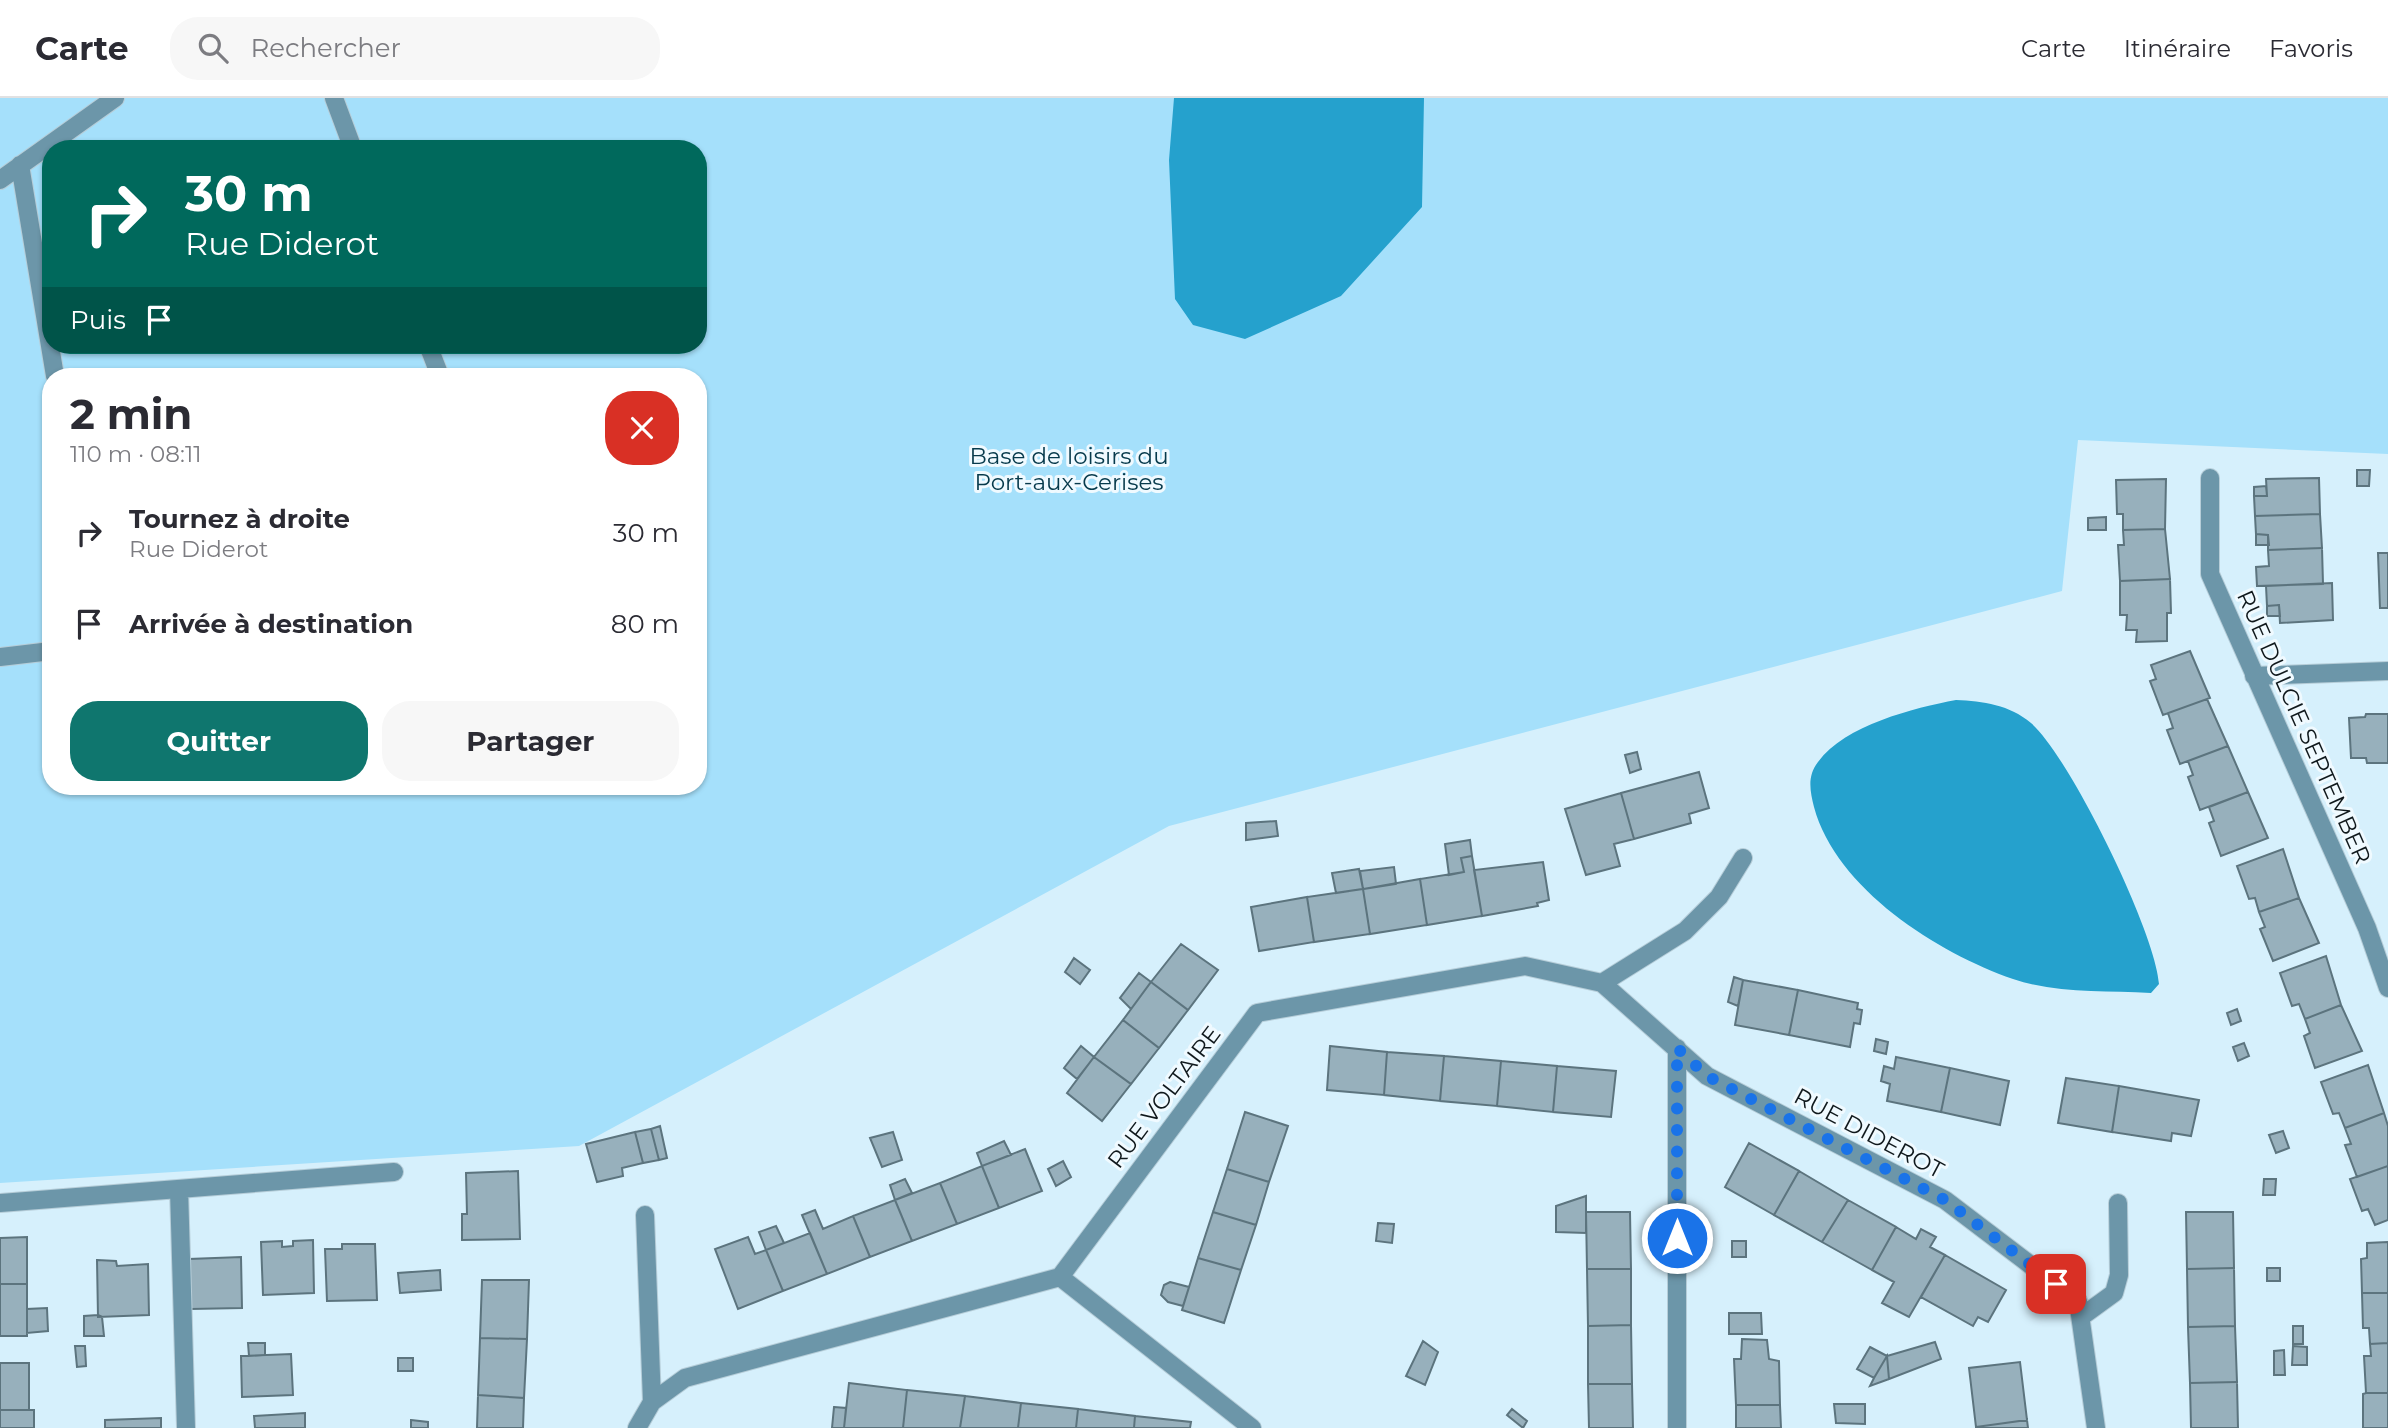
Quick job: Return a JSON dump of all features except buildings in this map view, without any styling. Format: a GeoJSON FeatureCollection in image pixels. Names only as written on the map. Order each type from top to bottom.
{"type":"FeatureCollection","features":[{"type":"Feature","properties":{"kind":"street"},"geometry":{"type":"LineString","coordinates":[[55,140],[115,98]]}},
{"type":"Feature","properties":{"kind":"street"},"geometry":{"type":"LineString","coordinates":[[334,98],[350,140]]}},
{"type":"Feature","properties":{"kind":"street"},"geometry":{"type":"LineString","coordinates":[[0,180],[42,149]]}},
{"type":"Feature","properties":{"kind":"street"},"geometry":{"type":"LineString","coordinates":[[20,165],[42,298]]}},
{"type":"Feature","properties":{"kind":"street","name":"RUE DULCIE SEPTEMBER"},"geometry":{"type":"LineString","coordinates":[[2210,478],[2210,574],[2367,928],[2388,988]]}},
{"type":"Feature","properties":{"kind":"street"},"geometry":{"type":"LineString","coordinates":[[0,657],[42,652]]}},
{"type":"Feature","properties":{"kind":"street"},"geometry":{"type":"LineString","coordinates":[[2254,676],[2388,670]]}},
{"type":"Feature","properties":{"kind":"street"},"geometry":{"type":"LineString","coordinates":[[1602,983],[1685,931],[1719,897],[1743,858]]}},
{"type":"Feature","properties":{"kind":"street","name":"RUE VOLTAIRE"},"geometry":{"type":"LineString","coordinates":[[1060,1277],[1257,1013],[1525,966],[1602,983]]}},
{"type":"Feature","properties":{"kind":"street","name":"RUE DIDEROT"},"geometry":{"type":"LineString","coordinates":[[1602,983],[1707,1076],[1945,1200],[2078,1301],[2096,1428]]}},
{"type":"Feature","properties":{"kind":"street"},"geometry":{"type":"LineString","coordinates":[[1677,1048],[1677,1428]]}},
{"type":"Feature","properties":{"kind":"street"},"geometry":{"type":"LineString","coordinates":[[0,1203],[394,1172]]}},
{"type":"Feature","properties":{"kind":"street"},"geometry":{"type":"LineString","coordinates":[[179,1189],[186,1428]]}},
{"type":"Feature","properties":{"kind":"street"},"geometry":{"type":"LineString","coordinates":[[2081,1317],[2114,1293],[2119,1275],[2118,1203]]}},
{"type":"Feature","properties":{"kind":"street"},"geometry":{"type":"LineString","coordinates":[[645,1215],[652,1402]]}},
{"type":"Feature","properties":{"kind":"street"},"geometry":{"type":"LineString","coordinates":[[637,1428],[652,1402],[685,1378],[1060,1277],[1252,1428]]}},
{"type":"Feature","properties":{"kind":"green space","name":"Base de loisirs du Port-aux-Cerises"},"geometry":{"type":"Polygon","coordinates":[[[0,98],[2388,98],[2388,454],[2078,440],[2062,591],[1169,826],[579,1146],[0,1183],[0,98]]]}},
{"type":"Feature","properties":{"kind":"shaded area"},"geometry":{"type":"Polygon","coordinates":[[[1174,98],[1424,98],[1422,207],[1341,296],[1245,339],[1193,325],[1175,299],[1169,160],[1174,98]]]}},
{"type":"Feature","properties":{"kind":"shaded area"},"geometry":{"type":"Polygon","coordinates":[[[1956,700],[1996,705],[2014,712],[2031,723],[2048,742],[2088,807],[2143,926],[2159,984],[2151,993],[2047,987],[2013,979],[1984,968],[1923,935],[1894,914],[1867,891],[1844,865],[1826,837],[1814,807],[1811,778],[1818,762],[1830,749],[1862,728],[1901,713],[1956,700]]]}},
{"type":"Feature","properties":{"kind":"route"},"geometry":{"type":"LineString","coordinates":[[1677,1238],[1677,1048],[1707,1076],[1945,1200],[2056,1284]]}}]}
